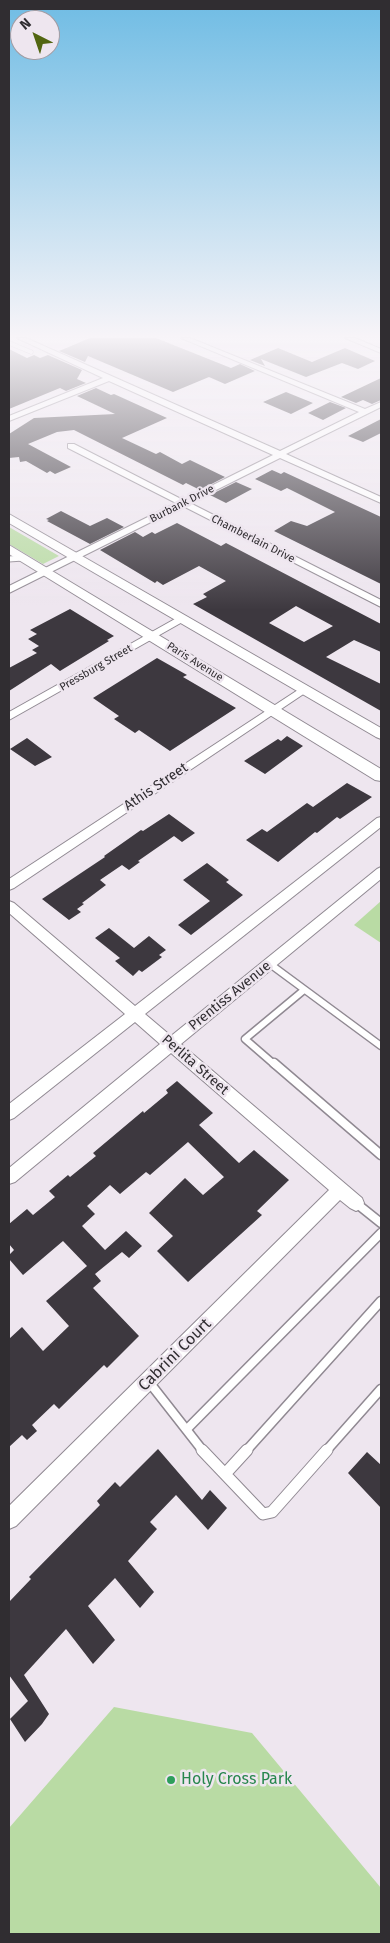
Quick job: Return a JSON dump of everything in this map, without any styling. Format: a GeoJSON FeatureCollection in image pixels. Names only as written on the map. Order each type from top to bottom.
{"type":"FeatureCollection","features":[{"type":"Feature","properties":{"kind":"street"},"geometry":{"type":"LineString","coordinates":[[222,429],[381,500]]}},
{"type":"Feature","properties":{"kind":"street","name":"Burbank Drive"},"geometry":{"type":"LineString","coordinates":[[9,590],[331,429]]}},
{"type":"Feature","properties":{"kind":"street","name":"Chamberlain Drive"},"geometry":{"type":"LineString","coordinates":[[71,446],[381,604]]}},
{"type":"Feature","properties":{"kind":"street"},"geometry":{"type":"LineString","coordinates":[[9,518],[381,734]]}},
{"type":"Feature","properties":{"kind":"street","name":"Paris Avenue"},"geometry":{"type":"LineString","coordinates":[[9,549],[381,776]]}},
{"type":"Feature","properties":{"kind":"street","name":"Pressburg Street"},"geometry":{"type":"LineString","coordinates":[[9,717],[182,618]]}},
{"type":"Feature","properties":{"kind":"street","name":"Athis Street"},"geometry":{"type":"LineString","coordinates":[[9,885],[304,689]]}},
{"type":"Feature","properties":{"kind":"street"},"geometry":{"type":"LineString","coordinates":[[9,1113],[381,821]]}},
{"type":"Feature","properties":{"kind":"street","name":"Prentiss Avenue"},"geometry":{"type":"LineString","coordinates":[[9,1177],[381,872]]}},
{"type":"Feature","properties":{"kind":"street","name":"Perlita Street"},"geometry":{"type":"LineString","coordinates":[[9,906],[356,1203]]}},
{"type":"Feature","properties":{"kind":"street","name":"Cabrini Court"},"geometry":{"type":"LineString","coordinates":[[9,1519],[339,1190]]}},
{"type":"Feature","properties":{"kind":"lane"},"geometry":{"type":"LineString","coordinates":[[9,559],[24,558]]}},
{"type":"Feature","properties":{"kind":"lane"},"geometry":{"type":"LineString","coordinates":[[270,964],[381,1046]]}},
{"type":"Feature","properties":{"kind":"lane"},"geometry":{"type":"LineString","coordinates":[[304,990],[245,1039],[381,1155]]}},
{"type":"Feature","properties":{"kind":"lane","name":"Perlita Street"},"geometry":{"type":"LineString","coordinates":[[356,1203],[381,1223]]}},
{"type":"Feature","properties":{"kind":"lane"},"geometry":{"type":"LineString","coordinates":[[188,1429],[381,1233]]}},
{"type":"Feature","properties":{"kind":"lane"},"geometry":{"type":"LineString","coordinates":[[226,1474],[381,1302]]}},
{"type":"Feature","properties":{"kind":"lane"},"geometry":{"type":"LineString","coordinates":[[148,1382],[188,1429],[197,1444],[263,1514],[272,1512],[381,1389]]}},
{"type":"Feature","properties":{"kind":"green space"},"geometry":{"type":"Polygon","coordinates":[[[9,527],[59,556],[43,564],[9,544],[9,527]]]}},
{"type":"Feature","properties":{"kind":"green space"},"geometry":{"type":"Polygon","coordinates":[[[381,901],[381,943],[354,925],[381,901]]]}},
{"type":"Feature","properties":{"kind":"green space","name":"Holy Cross Park"},"geometry":{"type":"Polygon","coordinates":[[[114,1707],[252,1733],[381,1888],[381,1934],[9,1934],[9,1828],[114,1707]]]}},
{"type":"Feature","properties":{"kind":"building"},"geometry":{"type":"Polygon","coordinates":[[[17,429],[143,429],[122,438],[156,454],[160,452],[182,464],[190,460],[225,477],[200,490],[186,483],[183,485],[74,430],[57,432],[28,444],[71,467],[55,474],[50,471],[47,473],[26,461],[20,462],[19,457],[9,458],[9,434],[17,429]]]}},
{"type":"Feature","properties":{"kind":"building"},"geometry":{"type":"Polygon","coordinates":[[[362,429],[381,429],[381,433],[363,442],[348,436],[362,429]]]}},
{"type":"Feature","properties":{"kind":"building"},"geometry":{"type":"Polygon","coordinates":[[[272,470],[281,474],[284,472],[381,517],[381,584],[274,531],[291,521],[307,526],[335,512],[287,488],[281,491],[255,479],[272,470]]]}},
{"type":"Feature","properties":{"kind":"building"},"geometry":{"type":"Polygon","coordinates":[[[236,482],[252,489],[226,503],[210,495],[236,482]]]}},
{"type":"Feature","properties":{"kind":"building"},"geometry":{"type":"Polygon","coordinates":[[[61,511],[90,526],[107,518],[124,527],[90,544],[47,521],[49,520],[46,519],[61,511]]]}},
{"type":"Feature","properties":{"kind":"building"},"geometry":{"type":"Polygon","coordinates":[[[177,523],[221,546],[226,543],[381,624],[381,652],[354,640],[326,657],[381,684],[381,711],[193,604],[207,597],[203,594],[226,581],[199,566],[163,585],[157,581],[155,583],[100,550],[135,532],[143,537],[152,532],[155,534],[177,523]],[[296,606],[269,623],[304,642],[333,626],[296,606]]]}},
{"type":"Feature","properties":{"kind":"building"},"geometry":{"type":"Polygon","coordinates":[[[70,609],[114,636],[60,671],[51,664],[9,691],[9,668],[37,653],[32,650],[39,646],[28,639],[37,634],[30,630],[70,609]]]}},
{"type":"Feature","properties":{"kind":"building"},"geometry":{"type":"Polygon","coordinates":[[[157,658],[187,675],[183,677],[236,708],[170,751],[139,730],[135,733],[114,719],[119,716],[93,698],[157,658]]]}},
{"type":"Feature","properties":{"kind":"building"},"geometry":{"type":"Polygon","coordinates":[[[287,736],[303,746],[265,774],[244,761],[278,739],[281,741],[287,736]]]}},
{"type":"Feature","properties":{"kind":"building"},"geometry":{"type":"Polygon","coordinates":[[[27,738],[52,757],[35,766],[10,749],[27,738]]]}},
{"type":"Feature","properties":{"kind":"building"},"geometry":{"type":"Polygon","coordinates":[[[347,783],[372,797],[340,819],[337,817],[317,833],[315,832],[278,862],[246,840],[262,829],[267,832],[307,803],[313,807],[347,783]]]}},
{"type":"Feature","properties":{"kind":"building"},"geometry":{"type":"Polygon","coordinates":[[[169,814],[195,833],[182,842],[174,836],[138,861],[140,862],[129,870],[122,865],[100,880],[106,885],[82,903],[84,904],[77,909],[81,912],[69,920],[42,899],[105,857],[141,830],[143,831],[169,814]]]}},
{"type":"Feature","properties":{"kind":"building"},"geometry":{"type":"Polygon","coordinates":[[[207,863],[229,880],[226,882],[243,895],[191,935],[178,925],[210,901],[183,880],[207,863]]]}},
{"type":"Feature","properties":{"kind":"building"},"geometry":{"type":"Polygon","coordinates":[[[109,928],[134,948],[149,936],[166,950],[159,955],[162,957],[142,972],[139,970],[133,976],[115,961],[120,958],[95,938],[109,928]]]}},
{"type":"Feature","properties":{"kind":"building"},"geometry":{"type":"Polygon","coordinates":[[[177,1081],[213,1113],[199,1125],[239,1163],[254,1150],[289,1180],[257,1211],[262,1215],[188,1282],[157,1251],[173,1236],[149,1213],[185,1178],[203,1195],[224,1177],[188,1142],[150,1175],[146,1172],[120,1194],[110,1185],[87,1206],[95,1214],[82,1226],[105,1250],[126,1231],[142,1246],[129,1258],[122,1252],[95,1274],[101,1281],[93,1288],[139,1336],[107,1368],[104,1365],[59,1409],[54,1404],[32,1425],[37,1431],[27,1440],[22,1435],[9,1447],[9,1339],[22,1327],[43,1351],[69,1326],[46,1301],[87,1266],[63,1241],[23,1275],[9,1259],[9,1255],[14,1250],[9,1244],[9,1224],[27,1209],[33,1215],[55,1197],[49,1191],[96,1156],[93,1153],[143,1111],[144,1113],[168,1093],[166,1090],[177,1081]]]}},
{"type":"Feature","properties":{"kind":"building"},"geometry":{"type":"Polygon","coordinates":[[[158,1449],[202,1500],[210,1490],[227,1508],[208,1530],[176,1495],[150,1522],[157,1529],[128,1561],[154,1592],[140,1608],[115,1578],[88,1606],[115,1640],[93,1664],[66,1629],[24,1675],[49,1714],[25,1742],[10,1719],[28,1701],[9,1675],[9,1602],[31,1579],[29,1577],[100,1505],[97,1501],[115,1482],[120,1487],[158,1449]]]}},
{"type":"Feature","properties":{"kind":"building"},"geometry":{"type":"Polygon","coordinates":[[[367,1452],[381,1465],[381,1508],[348,1473],[367,1452]]]}},
{"type":"Feature","properties":{"kind":"place","name":"Holy Cross Park"},"geometry":{"type":"Point","coordinates":[171,1780]}}]}
